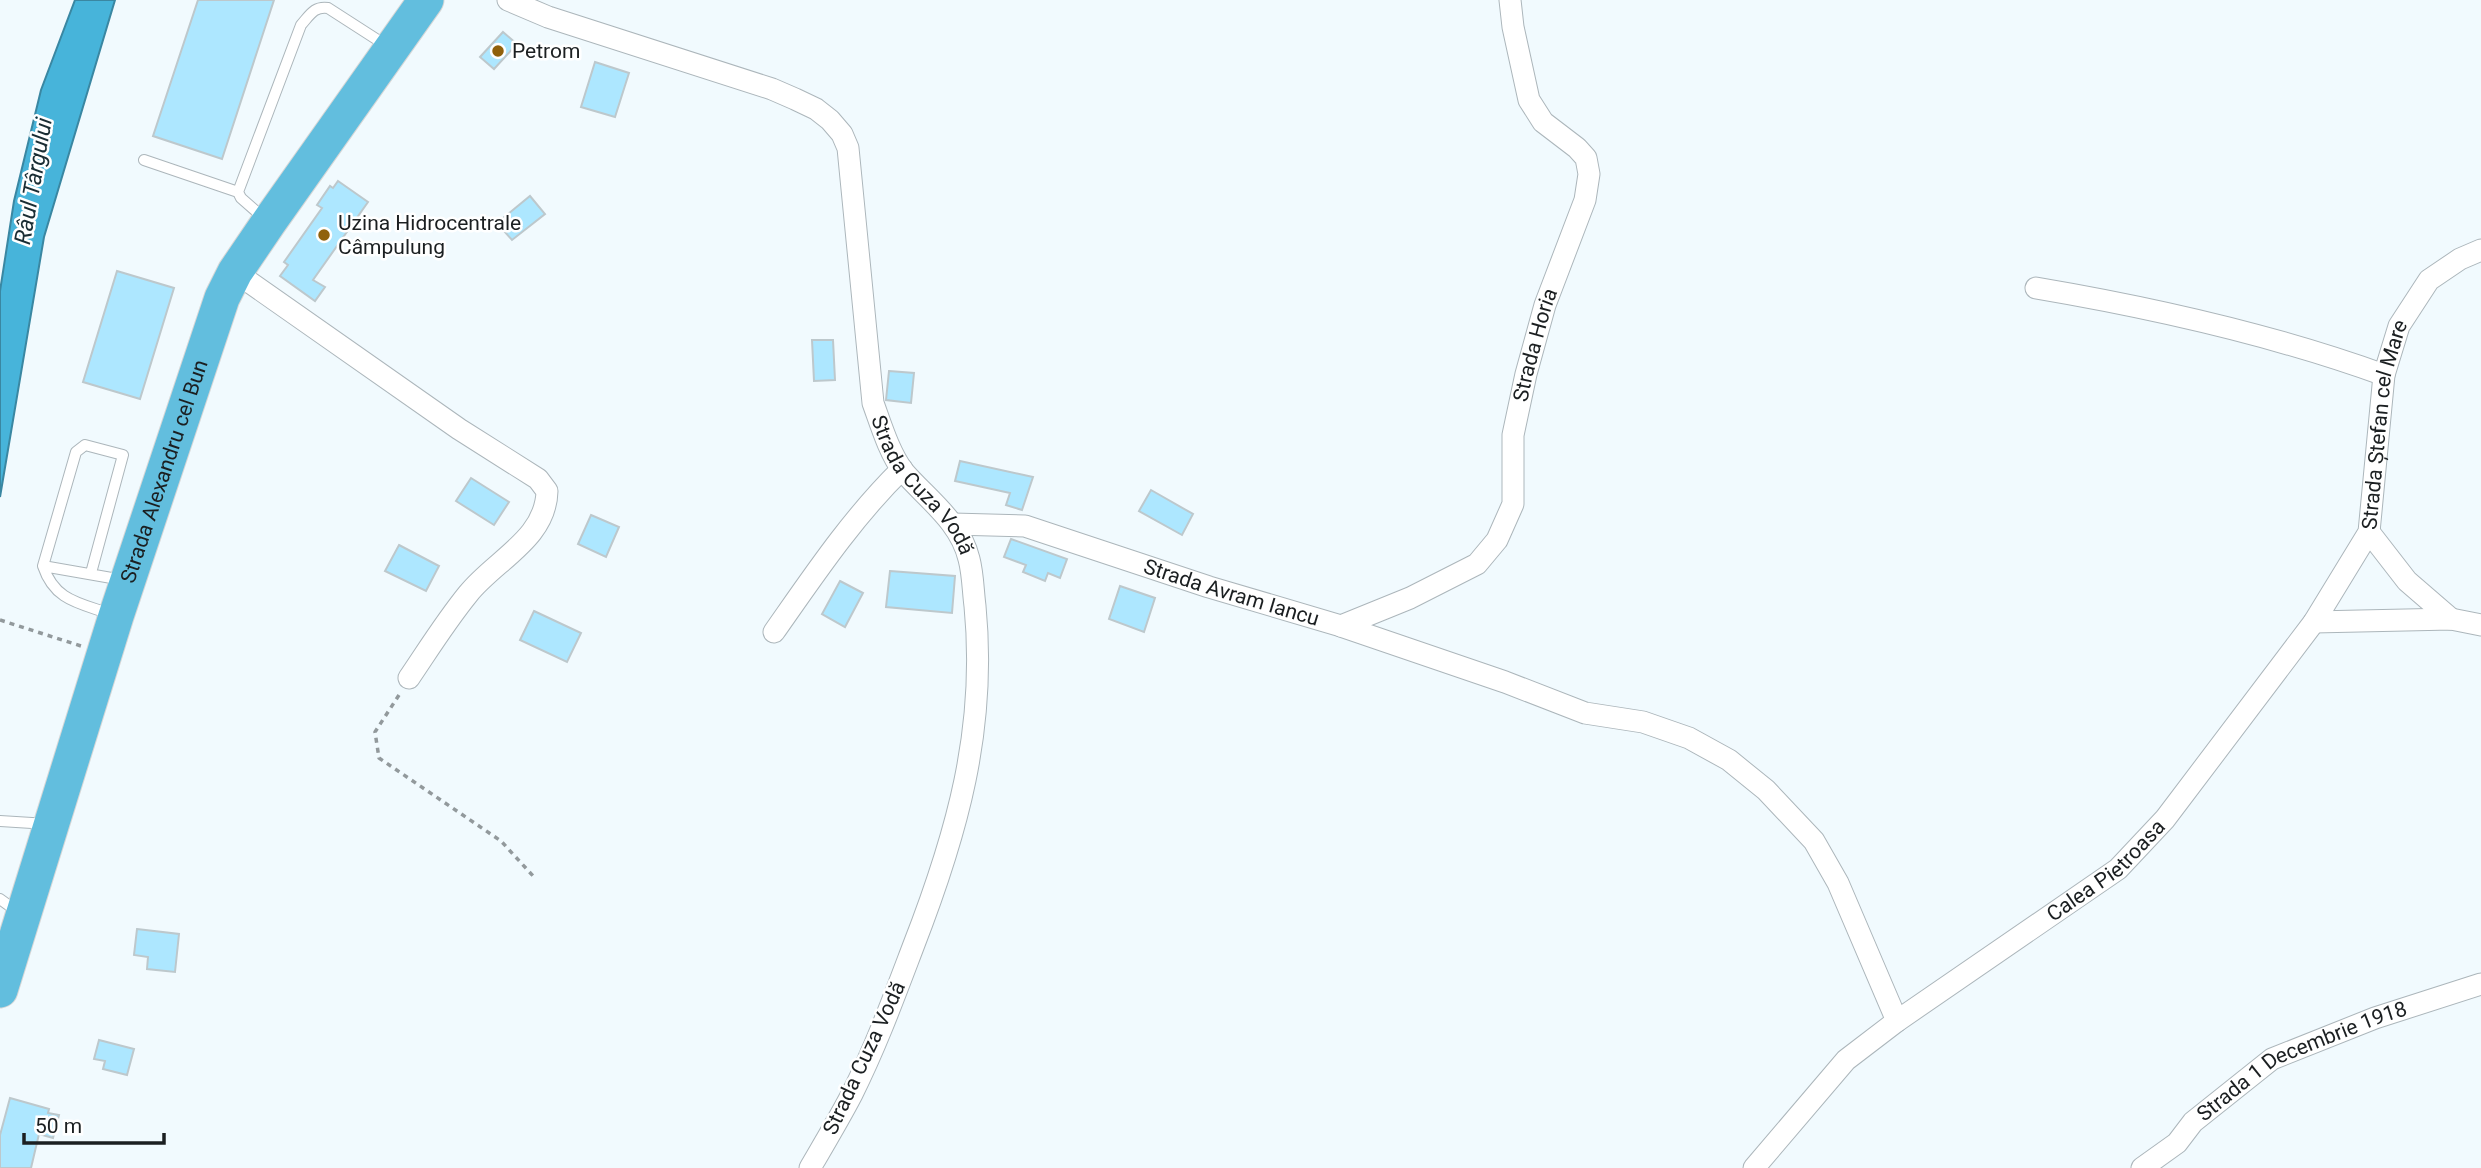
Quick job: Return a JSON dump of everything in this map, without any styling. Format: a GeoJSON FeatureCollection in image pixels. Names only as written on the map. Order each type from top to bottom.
{"type":"FeatureCollection","features":[{"type":"Feature","properties":{"kind":"highway","name":"Strada Alexandru cel Bun"},"geometry":{"type":"LineString","coordinates":[[0,990],[12,907],[50,825],[127,581],[222,298],[235,272],[269,222],[426,0]]}},
{"type":"Feature","properties":{"kind":"street","name":"Strada Cuza Vodă"},"geometry":{"type":"LineString","coordinates":[[508,0],[548,17],[772,89],[816,109],[842,134],[848,148],[873,403],[884,434],[902,469],[953,524],[963,540],[970,560],[979,650],[975,719],[966,784],[954,831],[934,895],[886,1019],[851,1095],[810,1168]]}},
{"type":"Feature","properties":{"kind":"street","name":"Strada Horia"},"geometry":{"type":"LineString","coordinates":[[1341,626],[1410,598],[1477,564],[1497,540],[1513,504],[1513,435],[1526,374],[1545,305],[1585,200],[1589,174],[1586,158],[1543,122],[1529,100],[1510,0]]}},
{"type":"Feature","properties":{"kind":"street","name":"Strada Ștefan cel Mare"},"geometry":{"type":"LineString","coordinates":[[2314,622],[2369,532],[2384,375],[2399,326],[2429,280],[2460,259],[2481,250]]}},
{"type":"Feature","properties":{"kind":"street"},"geometry":{"type":"LineString","coordinates":[[235,272],[459,429],[538,480],[547,491],[547,506],[538,526],[481,578],[410,678]]}},
{"type":"Feature","properties":{"kind":"street"},"geometry":{"type":"LineString","coordinates":[[2036,288],[2138,306],[2223,326],[2384,375]]}},
{"type":"Feature","properties":{"kind":"street"},"geometry":{"type":"LineString","coordinates":[[774,632],[841,536],[902,469]]}},
{"type":"Feature","properties":{"kind":"street","name":"Strada Avram Iancu"},"geometry":{"type":"LineString","coordinates":[[953,524],[1025,526],[1209,587],[1341,626],[1505,682],[1586,713],[1643,722],[1689,738],[1729,760],[1766,790],[1814,841],[1838,883],[1897,1021]]}},
{"type":"Feature","properties":{"kind":"street"},"geometry":{"type":"LineString","coordinates":[[2369,532],[2407,581],[2451,619]]}},
{"type":"Feature","properties":{"kind":"street"},"geometry":{"type":"LineString","coordinates":[[2314,622],[2451,619],[2481,625]]}},
{"type":"Feature","properties":{"kind":"street","name":"Calea Pietroasa"},"geometry":{"type":"LineString","coordinates":[[1764,1164],[1846,1060],[1897,1021],[2118,869],[2173,809],[2314,622]]}},
{"type":"Feature","properties":{"kind":"street","name":"Strada 1 Decembrie 1918"},"geometry":{"type":"LineString","coordinates":[[2142,1168],[2177,1143],[2193,1122],[2272,1059],[2375,1018],[2481,984]]}},
{"type":"Feature","properties":{"kind":"lane"},"geometry":{"type":"LineString","coordinates":[[269,222],[241,198],[238,191],[302,25],[313,11],[320,7],[328,8],[391,48]]}},
{"type":"Feature","properties":{"kind":"lane"},"geometry":{"type":"LineString","coordinates":[[144,160],[238,191]]}},
{"type":"Feature","properties":{"kind":"lane"},"geometry":{"type":"LineString","coordinates":[[91,573],[123,455],[85,445],[76,452],[43,566],[47,578],[60,594],[116,616]]}},
{"type":"Feature","properties":{"kind":"lane"},"geometry":{"type":"LineString","coordinates":[[43,566],[127,581]]}},
{"type":"Feature","properties":{"kind":"lane"},"geometry":{"type":"LineString","coordinates":[[0,821],[50,825]]}},
{"type":"Feature","properties":{"kind":"path"},"geometry":{"type":"LineString","coordinates":[[0,620],[58,639]]}},
{"type":"Feature","properties":{"kind":"path"},"geometry":{"type":"LineString","coordinates":[[410,678],[375,732],[379,758],[501,841],[534,877]]}},
{"type":"Feature","properties":{"kind":"water","name":"Râul Târgului"},"geometry":{"type":"Polygon","coordinates":[[[75,0],[115,0],[44,237],[0,497],[0,291],[14,201],[41,90],[75,0]]]}},
{"type":"Feature","properties":{"kind":"building"},"geometry":{"type":"Polygon","coordinates":[[[198,0],[274,0],[222,159],[153,136],[198,0]]]}},
{"type":"Feature","properties":{"kind":"building","name":"Petrom"},"geometry":{"type":"Polygon","coordinates":[[[503,32],[517,44],[494,69],[480,57],[503,32]]]}},
{"type":"Feature","properties":{"kind":"building"},"geometry":{"type":"Polygon","coordinates":[[[595,62],[629,73],[615,117],[581,107],[595,62]]]}},
{"type":"Feature","properties":{"kind":"building","name":"Uzina Hidrocentrale Câmpulung"},"geometry":{"type":"Polygon","coordinates":[[[338,181],[368,202],[313,280],[325,287],[315,301],[280,276],[288,265],[284,262],[322,208],[317,205],[330,186],[333,188],[338,181]]]}},
{"type":"Feature","properties":{"kind":"building"},"geometry":{"type":"Polygon","coordinates":[[[530,196],[545,214],[512,240],[497,223],[530,196]]]}},
{"type":"Feature","properties":{"kind":"building"},"geometry":{"type":"Polygon","coordinates":[[[117,271],[174,288],[140,399],[83,382],[117,271]]]}},
{"type":"Feature","properties":{"kind":"building"},"geometry":{"type":"Polygon","coordinates":[[[812,340],[833,340],[835,380],[814,381],[812,340]]]}},
{"type":"Feature","properties":{"kind":"building"},"geometry":{"type":"Polygon","coordinates":[[[889,371],[914,373],[911,403],[886,400],[889,371]]]}},
{"type":"Feature","properties":{"kind":"building"},"geometry":{"type":"Polygon","coordinates":[[[960,461],[1033,477],[1022,510],[1006,505],[1010,493],[955,481],[960,461]]]}},
{"type":"Feature","properties":{"kind":"building"},"geometry":{"type":"Polygon","coordinates":[[[471,478],[509,502],[494,525],[456,501],[471,478]]]}},
{"type":"Feature","properties":{"kind":"building"},"geometry":{"type":"Polygon","coordinates":[[[1151,490],[1193,514],[1182,535],[1139,511],[1151,490]]]}},
{"type":"Feature","properties":{"kind":"building"},"geometry":{"type":"Polygon","coordinates":[[[591,515],[619,527],[606,557],[578,544],[591,515]]]}},
{"type":"Feature","properties":{"kind":"building"},"geometry":{"type":"Polygon","coordinates":[[[1011,539],[1067,559],[1060,578],[1048,573],[1045,581],[1023,572],[1026,565],[1004,557],[1011,539]]]}},
{"type":"Feature","properties":{"kind":"building"},"geometry":{"type":"Polygon","coordinates":[[[399,545],[439,566],[426,591],[385,571],[399,545]]]}},
{"type":"Feature","properties":{"kind":"building"},"geometry":{"type":"Polygon","coordinates":[[[890,571],[955,576],[952,613],[886,607],[890,571]]]}},
{"type":"Feature","properties":{"kind":"building"},"geometry":{"type":"Polygon","coordinates":[[[840,581],[863,593],[845,627],[822,614],[840,581]]]}},
{"type":"Feature","properties":{"kind":"building"},"geometry":{"type":"Polygon","coordinates":[[[1120,586],[1155,598],[1144,632],[1109,619],[1120,586]]]}},
{"type":"Feature","properties":{"kind":"building"},"geometry":{"type":"Polygon","coordinates":[[[534,611],[581,633],[567,662],[520,640],[534,611]]]}},
{"type":"Feature","properties":{"kind":"building"},"geometry":{"type":"Polygon","coordinates":[[[137,929],[179,934],[175,972],[147,969],[148,957],[134,955],[137,929]]]}},
{"type":"Feature","properties":{"kind":"building"},"geometry":{"type":"Polygon","coordinates":[[[99,1040],[134,1049],[127,1075],[103,1069],[105,1061],[94,1059],[99,1040]]]}},
{"type":"Feature","properties":{"kind":"building"},"geometry":{"type":"Polygon","coordinates":[[[10,1098],[49,1109],[48,1113],[59,1115],[53,1138],[39,1134],[31,1168],[0,1168],[0,1135],[10,1098]]]}},
{"type":"Feature","properties":{"kind":"place","name":"Petrom"},"geometry":{"type":"Point","coordinates":[498,51]}},
{"type":"Feature","properties":{"kind":"place","name":"Uzina Hidrocentrale Câmpulung"},"geometry":{"type":"Point","coordinates":[324,235]}}]}
